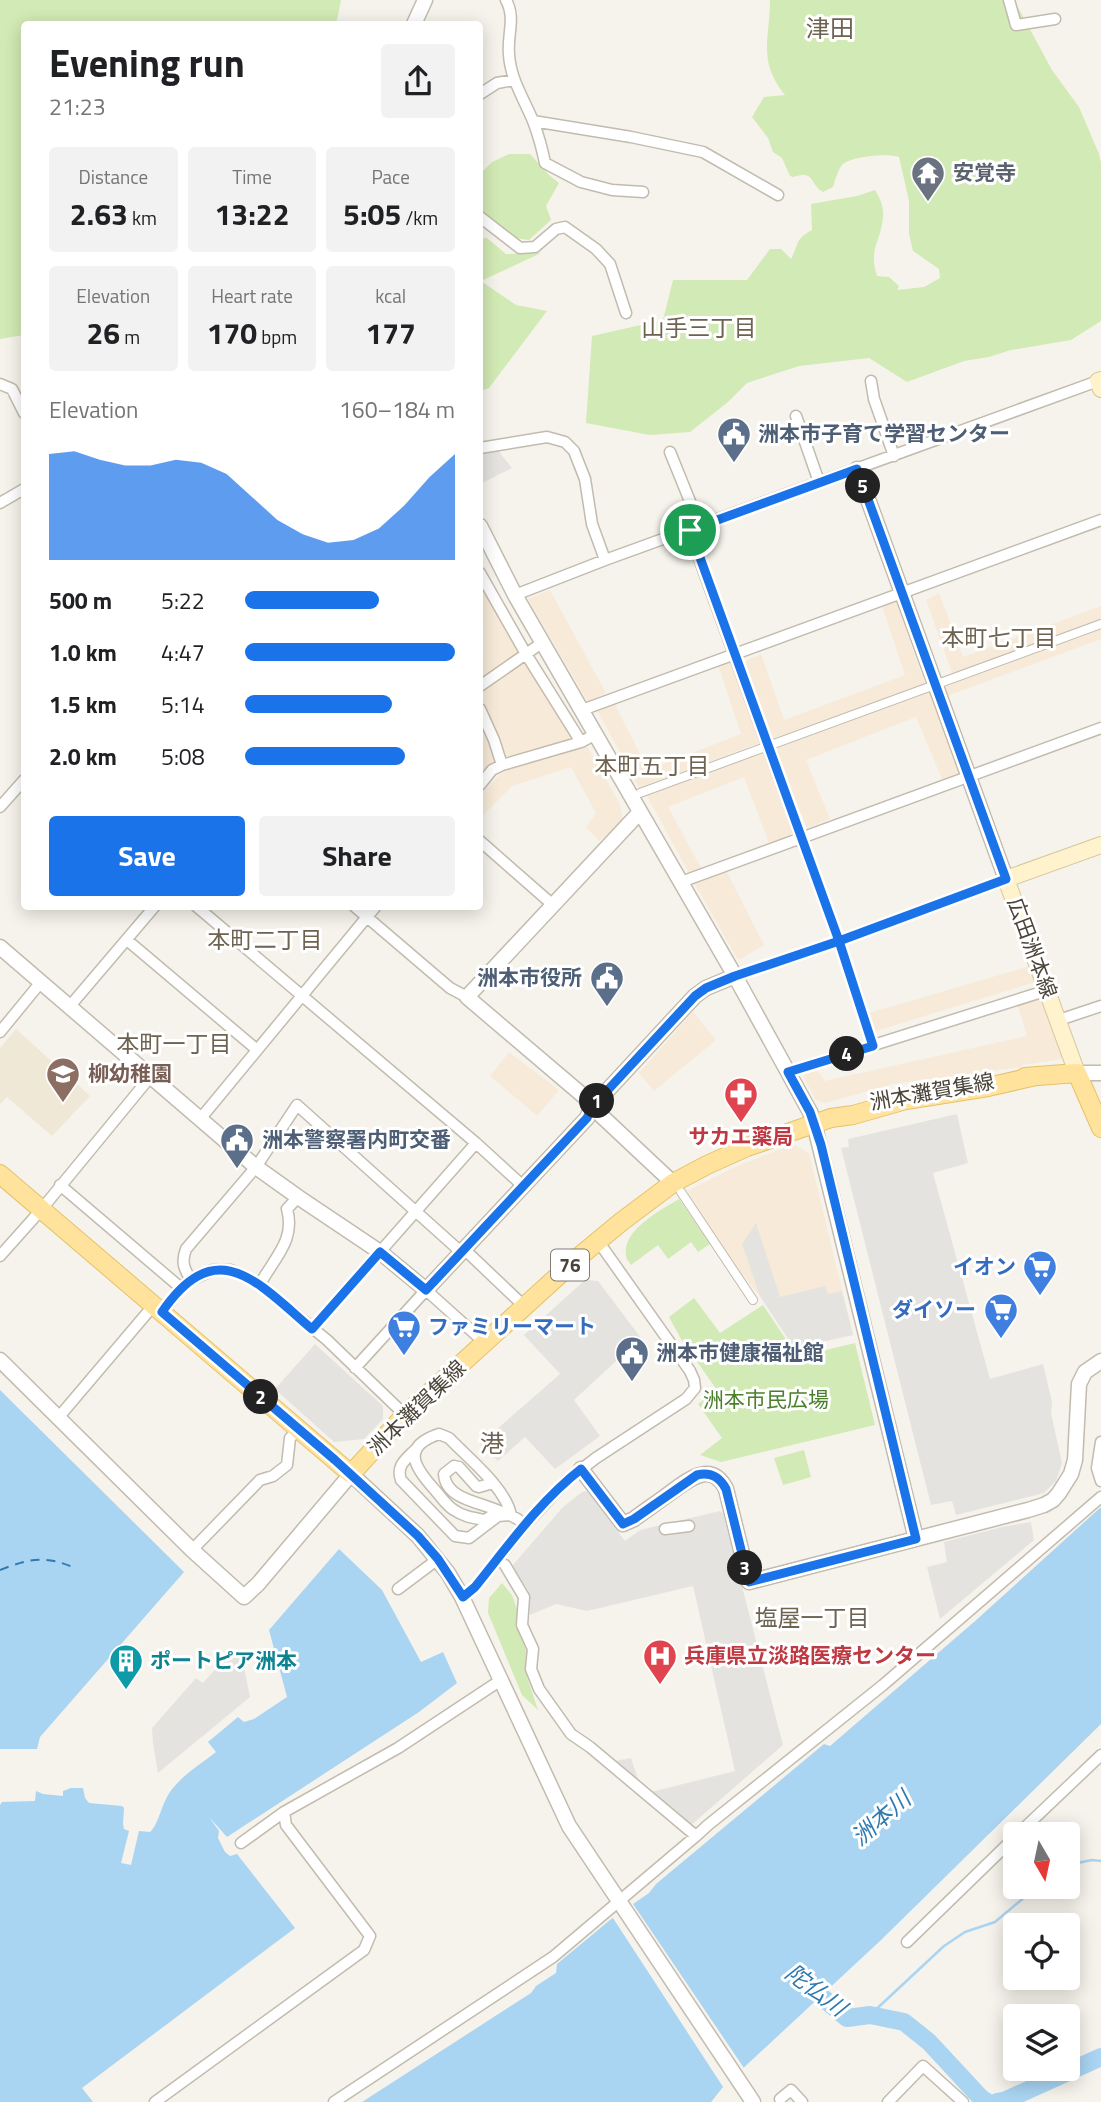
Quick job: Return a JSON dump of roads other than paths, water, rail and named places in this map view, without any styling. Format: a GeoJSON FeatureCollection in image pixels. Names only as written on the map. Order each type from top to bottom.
{"type":"FeatureCollection","features":[{"type":"Feature","properties":{"kind":"main road","name":"広田洲本線"},"geometry":{"type":"LineString","coordinates":[[1077,1073],[1006,879],[1101,845]]}},
{"type":"Feature","properties":{"kind":"main road","name":"洲本灘賀集線"},"geometry":{"type":"LineString","coordinates":[[0,1174],[351,1474],[405,1415],[598,1241],[727,1156],[823,1120],[906,1100],[1037,1076],[1077,1073]]}},
{"type":"Feature","properties":{"kind":"main road"},"geometry":{"type":"LineString","coordinates":[[1077,1073],[1101,1128]]}},
{"type":"Feature","properties":{"kind":"street"},"geometry":{"type":"LineString","coordinates":[[415,21],[425,0]]}},
{"type":"Feature","properties":{"kind":"street"},"geometry":{"type":"LineString","coordinates":[[506,0],[510,7],[512,27],[508,53],[514,80],[533,121],[545,163],[581,182],[612,190],[643,192]]}},
{"type":"Feature","properties":{"kind":"street"},"geometry":{"type":"LineString","coordinates":[[1009,0],[1016,26],[1055,19]]}},
{"type":"Feature","properties":{"kind":"street"},"geometry":{"type":"LineString","coordinates":[[483,92],[497,83],[514,80]]}},
{"type":"Feature","properties":{"kind":"street"},"geometry":{"type":"LineString","coordinates":[[533,121],[703,152],[778,195]]}},
{"type":"Feature","properties":{"kind":"street"},"geometry":{"type":"LineString","coordinates":[[483,219],[520,248],[535,247],[556,229],[565,227],[596,249],[610,264],[626,313]]}},
{"type":"Feature","properties":{"kind":"street"},"geometry":{"type":"LineString","coordinates":[[871,382],[874,399],[894,456]]}},
{"type":"Feature","properties":{"kind":"street"},"geometry":{"type":"LineString","coordinates":[[0,384],[12,388],[21,407]]}},
{"type":"Feature","properties":{"kind":"street"},"geometry":{"type":"LineString","coordinates":[[515,595],[819,482],[1100,384]]}},
{"type":"Feature","properties":{"kind":"street"},"geometry":{"type":"LineString","coordinates":[[796,415],[819,482]]}},
{"type":"Feature","properties":{"kind":"street"},"geometry":{"type":"LineString","coordinates":[[483,448],[547,437],[565,442],[574,451],[585,479],[592,524],[605,560]]}},
{"type":"Feature","properties":{"kind":"street"},"geometry":{"type":"LineString","coordinates":[[670,452],[734,655],[839,941],[873,1046]]}},
{"type":"Feature","properties":{"kind":"street"},"geometry":{"type":"LineString","coordinates":[[355,1368],[587,1118],[593,1106],[695,996],[706,988],[735,976],[1006,879],[857,469]]}},
{"type":"Feature","properties":{"kind":"street"},"geometry":{"type":"LineString","coordinates":[[0,503],[21,491]]}},
{"type":"Feature","properties":{"kind":"street"},"geometry":{"type":"LineString","coordinates":[[582,710],[1101,520]]}},
{"type":"Feature","properties":{"kind":"street"},"geometry":{"type":"LineString","coordinates":[[483,537],[788,1072],[823,1120],[916,1539]]}},
{"type":"Feature","properties":{"kind":"street"},"geometry":{"type":"LineString","coordinates":[[483,578],[581,742]]}},
{"type":"Feature","properties":{"kind":"street"},"geometry":{"type":"LineString","coordinates":[[640,793],[1101,624]]}},
{"type":"Feature","properties":{"kind":"street"},"geometry":{"type":"LineString","coordinates":[[483,683],[536,647]]}},
{"type":"Feature","properties":{"kind":"street"},"geometry":{"type":"LineString","coordinates":[[483,716],[502,765]]}},
{"type":"Feature","properties":{"kind":"street"},"geometry":{"type":"LineString","coordinates":[[681,882],[1101,728]]}},
{"type":"Feature","properties":{"kind":"street"},"geometry":{"type":"LineString","coordinates":[[483,781],[492,770],[502,765],[581,742],[596,734]]}},
{"type":"Feature","properties":{"kind":"street"},"geometry":{"type":"LineString","coordinates":[[0,807],[21,782]]}},
{"type":"Feature","properties":{"kind":"street"},"geometry":{"type":"LineString","coordinates":[[467,997],[640,812]]}},
{"type":"Feature","properties":{"kind":"street"},"geometry":{"type":"LineString","coordinates":[[483,844],[553,905]]}},
{"type":"Feature","properties":{"kind":"street"},"geometry":{"type":"LineString","coordinates":[[70,1006],[152,910]]}},
{"type":"Feature","properties":{"kind":"street"},"geometry":{"type":"LineString","coordinates":[[201,910],[523,1186]]}},
{"type":"Feature","properties":{"kind":"street"},"geometry":{"type":"LineString","coordinates":[[358,910],[450,988],[467,997],[593,1106],[677,1187],[753,1300]]}},
{"type":"Feature","properties":{"kind":"street"},"geometry":{"type":"LineString","coordinates":[[201,1118],[372,910]]}},
{"type":"Feature","properties":{"kind":"street"},"geometry":{"type":"LineString","coordinates":[[127,940],[256,1049]]}},
{"type":"Feature","properties":{"kind":"street"},"geometry":{"type":"LineString","coordinates":[[0,947],[256,1167],[380,1252],[485,1343]]}},
{"type":"Feature","properties":{"kind":"street"},"geometry":{"type":"LineString","coordinates":[[0,1032],[41,982]]}},
{"type":"Feature","properties":{"kind":"street"},"geometry":{"type":"LineString","coordinates":[[788,1072],[1048,990]]}},
{"type":"Feature","properties":{"kind":"street"},"geometry":{"type":"LineString","coordinates":[[1059,1020],[1101,1006]]}},
{"type":"Feature","properties":{"kind":"street"},"geometry":{"type":"LineString","coordinates":[[1077,1073],[1101,1073]]}},
{"type":"Feature","properties":{"kind":"street"},"geometry":{"type":"LineString","coordinates":[[0,1256],[152,1076]]}},
{"type":"Feature","properties":{"kind":"street"},"geometry":{"type":"LineString","coordinates":[[191,1280],[182,1260],[186,1249],[256,1167],[296,1105],[525,1307]]}},
{"type":"Feature","properties":{"kind":"street"},"geometry":{"type":"LineString","coordinates":[[312,1329],[476,1143]]}},
{"type":"Feature","properties":{"kind":"street"},"geometry":{"type":"LineString","coordinates":[[60,1185],[181,1288]]}},
{"type":"Feature","properties":{"kind":"street"},"geometry":{"type":"LineString","coordinates":[[258,1283],[290,1232],[286,1209],[298,1197]]}},
{"type":"Feature","properties":{"kind":"street"},"geometry":{"type":"LineString","coordinates":[[463,1597],[475,1587],[525,1525],[566,1481],[692,1392],[695,1384],[690,1371],[598,1241]]}},
{"type":"Feature","properties":{"kind":"street"},"geometry":{"type":"LineString","coordinates":[[58,1418],[158,1309],[181,1288],[191,1280],[222,1269],[258,1283],[405,1415]]}},
{"type":"Feature","properties":{"kind":"street"},"geometry":{"type":"LineString","coordinates":[[0,1360],[192,1550],[244,1597],[351,1474],[418,1536],[438,1559],[463,1597],[569,1826],[753,2102]]}},
{"type":"Feature","properties":{"kind":"street"},"geometry":{"type":"LineString","coordinates":[[581,1469],[623,1524],[697,1475],[709,1474],[721,1480],[726,1489],[749,1582],[1028,1510],[1053,1500],[1066,1483],[1075,1460],[1079,1384],[1085,1372],[1101,1361]]}},
{"type":"Feature","properties":{"kind":"street"},"geometry":{"type":"LineString","coordinates":[[192,1550],[260,1480],[273,1476],[287,1465],[290,1438],[299,1429]]}},
{"type":"Feature","properties":{"kind":"street"},"geometry":{"type":"LineString","coordinates":[[439,1434],[449,1438],[493,1483],[508,1503],[510,1515],[498,1516],[469,1538],[456,1536],[401,1480],[398,1473],[400,1465],[431,1436],[439,1434]]}},
{"type":"Feature","properties":{"kind":"street"},"geometry":{"type":"LineString","coordinates":[[1101,1442],[1097,1468],[1101,1481]]}},
{"type":"Feature","properties":{"kind":"street"},"geometry":{"type":"LineString","coordinates":[[415,1450],[416,1466],[453,1510],[466,1517],[485,1520],[499,1511]]}},
{"type":"Feature","properties":{"kind":"street"},"geometry":{"type":"LineString","coordinates":[[493,1483],[476,1486],[459,1467],[454,1466],[444,1474],[444,1481],[462,1499],[488,1505],[519,1519],[525,1525]]}},
{"type":"Feature","properties":{"kind":"street"},"geometry":{"type":"LineString","coordinates":[[334,2102],[553,1957],[708,1825],[883,1685],[1101,1497]]}},
{"type":"Feature","properties":{"kind":"street"},"geometry":{"type":"LineString","coordinates":[[665,1529],[688,1526]]}},
{"type":"Feature","properties":{"kind":"street"},"geometry":{"type":"LineString","coordinates":[[398,1589],[438,1559]]}},
{"type":"Feature","properties":{"kind":"street"},"geometry":{"type":"LineString","coordinates":[[505,1565],[524,1597],[522,1625],[533,1649],[531,1669],[539,1689],[570,1734],[590,1747],[696,1836]]}},
{"type":"Feature","properties":{"kind":"street"},"geometry":{"type":"LineString","coordinates":[[242,1843],[285,1812],[398,1748],[501,1680]]}},
{"type":"Feature","properties":{"kind":"street"},"geometry":{"type":"LineString","coordinates":[[1032,1822],[1101,1755]]}},
{"type":"Feature","properties":{"kind":"street"},"geometry":{"type":"LineString","coordinates":[[155,2102],[364,1951],[370,1936],[286,1825],[285,1812]]}},
{"type":"Feature","properties":{"kind":"street"},"geometry":{"type":"LineString","coordinates":[[907,1942],[1003,1849]]}},
{"type":"Feature","properties":{"kind":"street"},"geometry":{"type":"LineString","coordinates":[[888,2102],[923,2066],[963,2102]]}},
{"type":"Feature","properties":{"kind":"street"},"geometry":{"type":"LineString","coordinates":[[779,2099],[791,2090],[802,2102]]}},
{"type":"Feature","properties":{"kind":"water"},"geometry":{"type":"Polygon","coordinates":[[[0,1390],[184,1572],[40,1737],[37,1749],[0,1749],[0,1390]]]}},
{"type":"Feature","properties":{"kind":"water","name":"洲本川"},"geometry":{"type":"Polygon","coordinates":[[[1101,1507],[1101,1724],[880,1941],[723,2087],[711,2102],[362,2102],[531,1993],[536,1986],[556,1973],[557,1964],[610,1920],[649,1893],[656,1884],[824,1744],[830,1746],[974,1622],[1101,1507]]]}},
{"type":"Feature","properties":{"kind":"water"},"geometry":{"type":"Polygon","coordinates":[[[339,1549],[382,1590],[421,1662],[443,1652],[457,1683],[419,1712],[227,1837],[209,1817],[219,1831],[218,1838],[225,1852],[230,1856],[237,1854],[295,1928],[82,2088],[93,2102],[0,2102],[0,1805],[2,1802],[35,1801],[36,1791],[63,1796],[63,1791],[83,1788],[89,1803],[124,1808],[124,1829],[129,1831],[121,1863],[131,1865],[139,1831],[150,1832],[153,1829],[173,1788],[216,1752],[208,1742],[238,1717],[244,1722],[254,1719],[287,1697],[269,1630],[339,1549]]]}},
{"type":"Feature","properties":{"kind":"waterway"},"geometry":{"type":"LineString","coordinates":[[1080,1862],[1101,1861]]}},
{"type":"Feature","properties":{"kind":"waterway"},"geometry":{"type":"LineString","coordinates":[[870,2015],[944,1946],[965,1932],[995,1922],[1022,1899]]}},
{"type":"Feature","properties":{"kind":"waterway","name":"陀仏川"},"geometry":{"type":"LineString","coordinates":[[804,1982],[847,2018],[870,2015],[904,2022],[929,2042],[987,2102]]}},
{"type":"Feature","properties":{"kind":"waterway","name":"陀仏川"},"geometry":{"type":"LineString","coordinates":[[997,2102],[1101,2057]]}},
{"type":"Feature","properties":{"kind":"place","name":"安覚寺"},"geometry":{"type":"Point","coordinates":[928,203]}},
{"type":"Feature","properties":{"kind":"place","name":"洲本市子育て学習センター"},"geometry":{"type":"Point","coordinates":[734,464]}},
{"type":"Feature","properties":{"kind":"place","name":"洲本市役所"},"geometry":{"type":"Point","coordinates":[607,1008]}},
{"type":"Feature","properties":{"kind":"place","name":"柳幼稚園"},"geometry":{"type":"Point","coordinates":[63,1104]}},
{"type":"Feature","properties":{"kind":"place","name":"サカエ薬局"},"geometry":{"type":"Point","coordinates":[741,1124]}},
{"type":"Feature","properties":{"kind":"place","name":"洲本警察署内町交番"},"geometry":{"type":"Point","coordinates":[237,1170]}},
{"type":"Feature","properties":{"kind":"place","name":"イオン"},"geometry":{"type":"Point","coordinates":[1040,1297]}},
{"type":"Feature","properties":{"kind":"place","name":"ダイソー"},"geometry":{"type":"Point","coordinates":[1001,1340]}},
{"type":"Feature","properties":{"kind":"place","name":"ファミリーマート"},"geometry":{"type":"Point","coordinates":[404,1357]}},
{"type":"Feature","properties":{"kind":"place","name":"洲本市健康福祉館"},"geometry":{"type":"Point","coordinates":[632,1383]}},
{"type":"Feature","properties":{"kind":"place","name":"兵庫県立淡路医療センター"},"geometry":{"type":"Point","coordinates":[660,1686]}},
{"type":"Feature","properties":{"kind":"place","name":"ポートピア洲本"},"geometry":{"type":"Point","coordinates":[126,1691]}},
{"type":"Feature","properties":{"kind":"district","name":"津田"},"geometry":{"type":"Point","coordinates":[830,29]}},
{"type":"Feature","properties":{"kind":"district","name":"山手三丁目"},"geometry":{"type":"Point","coordinates":[699,328]}},
{"type":"Feature","properties":{"kind":"district","name":"本町七丁目"},"geometry":{"type":"Point","coordinates":[999,638]}},
{"type":"Feature","properties":{"kind":"district","name":"本町五丁目"},"geometry":{"type":"Point","coordinates":[652,766]}},
{"type":"Feature","properties":{"kind":"district","name":"本町二丁目"},"geometry":{"type":"Point","coordinates":[265,940]}},
{"type":"Feature","properties":{"kind":"district","name":"本町一丁目"},"geometry":{"type":"Point","coordinates":[174,1044]}},
{"type":"Feature","properties":{"kind":"district","name":"港"},"geometry":{"type":"Point","coordinates":[492,1444]}},
{"type":"Feature","properties":{"kind":"district","name":"塩屋一丁目"},"geometry":{"type":"Point","coordinates":[812,1618]}},
{"type":"Feature","properties":{"kind":"park label","name":"洲本市民広場"},"geometry":{"type":"Point","coordinates":[766,1400]}}]}
